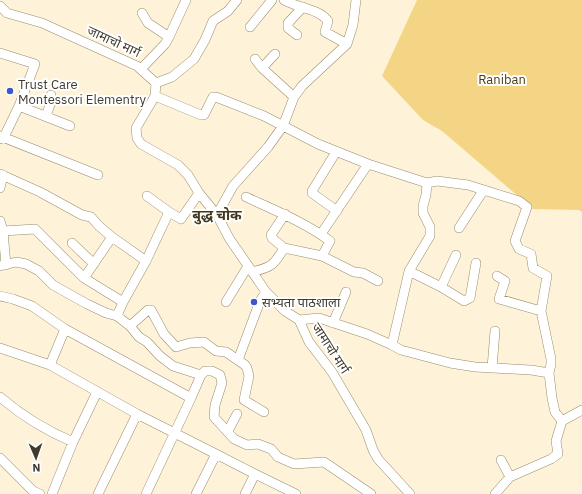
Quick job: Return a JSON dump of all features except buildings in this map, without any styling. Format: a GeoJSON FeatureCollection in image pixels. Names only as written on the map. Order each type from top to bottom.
{"type":"FeatureCollection","features":[{"type":"Feature","properties":{"kind":"street"},"geometry":{"type":"LineString","coordinates":[[156,83],[172,77],[194,59],[205,40],[213,21],[228,11],[237,0]]}},
{"type":"Feature","properties":{"kind":"street"},"geometry":{"type":"LineString","coordinates":[[250,27],[272,0]]}},
{"type":"Feature","properties":{"kind":"street"},"geometry":{"type":"LineString","coordinates":[[284,0],[291,5],[303,7],[325,16],[328,21],[325,32],[347,44]]}},
{"type":"Feature","properties":{"kind":"street"},"geometry":{"type":"LineString","coordinates":[[217,215],[233,186],[268,147],[283,126],[294,97],[302,86],[347,44],[353,25],[356,0]]}},
{"type":"Feature","properties":{"kind":"street"},"geometry":{"type":"LineString","coordinates":[[142,68],[165,44],[183,1]]}},
{"type":"Feature","properties":{"kind":"street","name":"जामाचो मार्ग"},"geometry":{"type":"LineString","coordinates":[[0,6],[7,13],[62,32],[142,68],[156,83],[155,96],[136,128],[137,138],[141,144],[178,164],[188,175],[199,193],[217,215],[229,238],[266,292],[285,311],[299,320],[309,342],[332,372],[362,424],[378,459],[410,494]]}},
{"type":"Feature","properties":{"kind":"street"},"geometry":{"type":"LineString","coordinates":[[297,35],[288,28],[288,23],[303,7]]}},
{"type":"Feature","properties":{"kind":"street"},"geometry":{"type":"LineString","coordinates":[[142,13],[148,23],[169,37]]}},
{"type":"Feature","properties":{"kind":"street"},"geometry":{"type":"LineString","coordinates":[[0,53],[35,64],[19,106],[5,135],[0,137]]}},
{"type":"Feature","properties":{"kind":"street"},"geometry":{"type":"LineString","coordinates":[[262,68],[275,54]]}},
{"type":"Feature","properties":{"kind":"street"},"geometry":{"type":"LineString","coordinates":[[255,59],[262,68],[294,97]]}},
{"type":"Feature","properties":{"kind":"street"},"geometry":{"type":"LineString","coordinates":[[46,116],[52,95]]}},
{"type":"Feature","properties":{"kind":"street"},"geometry":{"type":"LineString","coordinates":[[155,96],[201,115],[204,114],[213,97],[216,97],[264,116],[318,144],[368,164],[427,182],[437,181],[468,185],[519,201],[527,207],[515,241],[519,249],[531,254],[533,268],[548,276],[541,311],[551,358],[549,373],[555,412],[562,421]]}},
{"type":"Feature","properties":{"kind":"street"},"geometry":{"type":"LineString","coordinates":[[19,106],[70,126]]}},
{"type":"Feature","properties":{"kind":"street"},"geometry":{"type":"LineString","coordinates":[[0,137],[98,175]]}},
{"type":"Feature","properties":{"kind":"street"},"geometry":{"type":"LineString","coordinates":[[336,152],[312,193],[337,211]]}},
{"type":"Feature","properties":{"kind":"street"},"geometry":{"type":"LineString","coordinates":[[321,234],[368,164]]}},
{"type":"Feature","properties":{"kind":"street"},"geometry":{"type":"LineString","coordinates":[[0,188],[2,175],[40,192],[82,216],[91,218],[112,237],[146,262]]}},
{"type":"Feature","properties":{"kind":"street"},"geometry":{"type":"LineString","coordinates":[[392,345],[409,272],[430,236],[430,227],[423,213],[427,182]]}},
{"type":"Feature","properties":{"kind":"street"},"geometry":{"type":"LineString","coordinates":[[460,228],[483,190]]}},
{"type":"Feature","properties":{"kind":"street"},"geometry":{"type":"LineString","coordinates":[[147,196],[168,212],[181,219],[199,193]]}},
{"type":"Feature","properties":{"kind":"street"},"geometry":{"type":"LineString","coordinates":[[246,197],[285,214],[321,234],[330,242],[322,256]]}},
{"type":"Feature","properties":{"kind":"street"},"geometry":{"type":"LineString","coordinates":[[117,316],[123,302],[146,262],[168,212]]}},
{"type":"Feature","properties":{"kind":"street"},"geometry":{"type":"LineString","coordinates":[[285,214],[271,235],[272,238],[284,248],[322,256],[354,272],[363,273],[378,282]]}},
{"type":"Feature","properties":{"kind":"street"},"geometry":{"type":"LineString","coordinates":[[0,221],[3,231],[3,266],[16,262],[26,264],[39,271],[53,285],[106,313],[117,316],[130,326],[139,337],[160,356],[174,366],[201,375]]}},
{"type":"Feature","properties":{"kind":"street"},"geometry":{"type":"LineString","coordinates":[[3,231],[35,229],[84,278],[123,302]]}},
{"type":"Feature","properties":{"kind":"street"},"geometry":{"type":"LineString","coordinates":[[84,278],[112,237]]}},
{"type":"Feature","properties":{"kind":"street"},"geometry":{"type":"LineString","coordinates":[[72,243],[94,264]]}},
{"type":"Feature","properties":{"kind":"street"},"geometry":{"type":"LineString","coordinates":[[226,302],[250,269],[263,269],[273,264],[284,248]]}},
{"type":"Feature","properties":{"kind":"street"},"geometry":{"type":"LineString","coordinates":[[441,287],[456,255]]}},
{"type":"Feature","properties":{"kind":"street"},"geometry":{"type":"LineString","coordinates":[[409,272],[441,287],[464,301],[470,298],[476,263]]}},
{"type":"Feature","properties":{"kind":"street"},"geometry":{"type":"LineString","coordinates":[[497,276],[505,281],[499,299],[541,311]]}},
{"type":"Feature","properties":{"kind":"street"},"geometry":{"type":"LineString","coordinates":[[238,360],[260,301],[266,292]]}},
{"type":"Feature","properties":{"kind":"street"},"geometry":{"type":"LineString","coordinates":[[333,323],[346,292]]}},
{"type":"Feature","properties":{"kind":"street"},"geometry":{"type":"LineString","coordinates":[[0,296],[13,298],[32,306],[66,329],[191,398]]}},
{"type":"Feature","properties":{"kind":"street"},"geometry":{"type":"LineString","coordinates":[[130,326],[148,310],[151,310],[164,334],[176,347],[190,343],[204,342],[216,350],[226,352],[245,365],[248,372],[248,383],[244,400],[264,412]]}},
{"type":"Feature","properties":{"kind":"street"},"geometry":{"type":"LineString","coordinates":[[299,320],[319,318],[367,334],[401,350],[450,363],[475,367],[549,373]]}},
{"type":"Feature","properties":{"kind":"street"},"geometry":{"type":"LineString","coordinates":[[50,365],[66,329]]}},
{"type":"Feature","properties":{"kind":"street"},"geometry":{"type":"LineString","coordinates":[[492,368],[495,331]]}},
{"type":"Feature","properties":{"kind":"street"},"geometry":{"type":"LineString","coordinates":[[0,348],[50,365],[137,414],[296,494]]}},
{"type":"Feature","properties":{"kind":"street"},"geometry":{"type":"LineString","coordinates":[[146,494],[201,375],[205,371],[212,371],[220,375],[222,383],[215,405],[214,417],[234,439],[247,445],[258,444],[271,449],[278,457],[294,464],[324,462],[371,494]]}},
{"type":"Feature","properties":{"kind":"street"},"geometry":{"type":"LineString","coordinates":[[52,494],[73,442],[97,392]]}},
{"type":"Feature","properties":{"kind":"street"},"geometry":{"type":"LineString","coordinates":[[0,397],[10,406],[54,434],[73,442]]}},
{"type":"Feature","properties":{"kind":"street"},"geometry":{"type":"LineString","coordinates":[[495,494],[504,491],[510,477],[551,459],[558,454],[556,441],[562,421],[582,410]]}},
{"type":"Feature","properties":{"kind":"street"},"geometry":{"type":"LineString","coordinates":[[98,494],[137,414]]}},
{"type":"Feature","properties":{"kind":"street"},"geometry":{"type":"LineString","coordinates":[[228,431],[237,414]]}},
{"type":"Feature","properties":{"kind":"street"},"geometry":{"type":"LineString","coordinates":[[196,494],[216,454]]}},
{"type":"Feature","properties":{"kind":"street"},"geometry":{"type":"LineString","coordinates":[[0,458],[34,491],[40,494]]}},
{"type":"Feature","properties":{"kind":"street"},"geometry":{"type":"LineString","coordinates":[[501,460],[510,477]]}},
{"type":"Feature","properties":{"kind":"street"},"geometry":{"type":"LineString","coordinates":[[245,494],[255,474]]}},
{"type":"Feature","properties":{"kind":"green space","name":"Raniban"},"geometry":{"type":"Polygon","coordinates":[[[417,0],[582,0],[582,212],[579,210],[533,209],[442,131],[423,120],[382,76],[417,0]]]}},
{"type":"Feature","properties":{"kind":"place","name":"Trust Care Montessori Elementry"},"geometry":{"type":"Point","coordinates":[10,91]}},
{"type":"Feature","properties":{"kind":"place","name":"सभ्यता पाठशाला"},"geometry":{"type":"Point","coordinates":[254,302]}},
{"type":"Feature","properties":{"kind":"district","name":"बुद्ध चोक"},"geometry":{"type":"Point","coordinates":[217,215]}}]}
